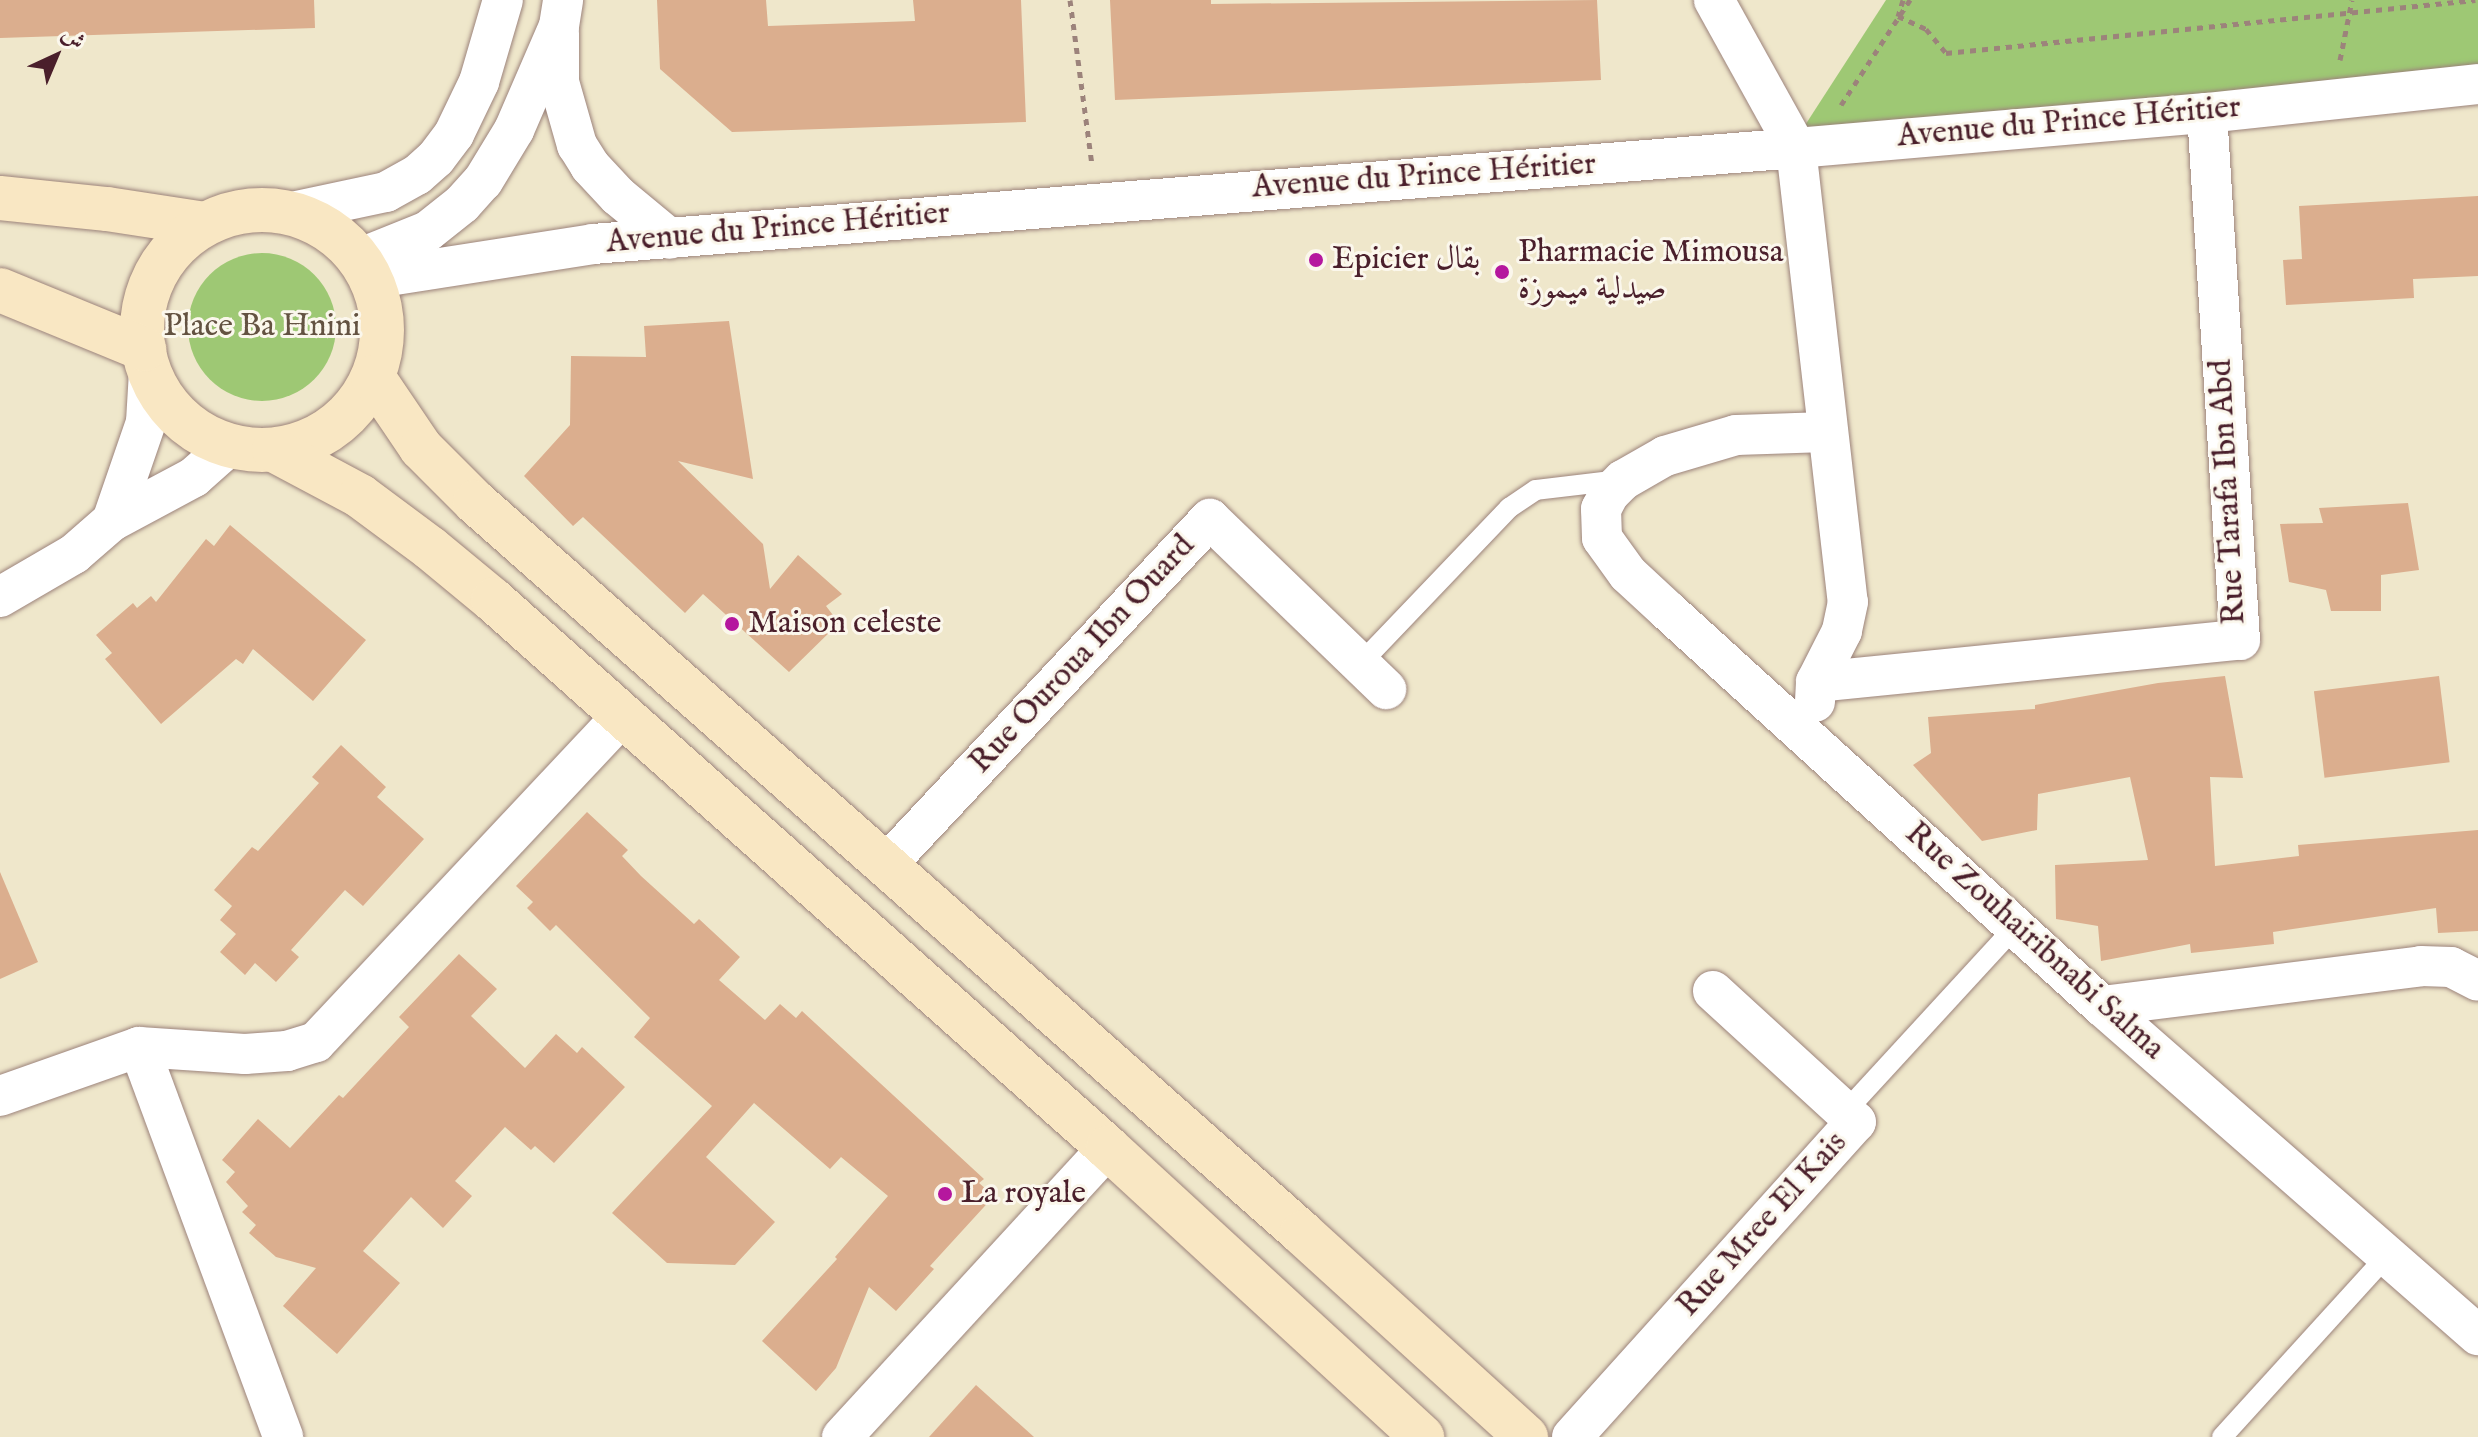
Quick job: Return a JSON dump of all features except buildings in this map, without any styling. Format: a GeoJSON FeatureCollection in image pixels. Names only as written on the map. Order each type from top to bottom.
{"type":"FeatureCollection","features":[{"type":"Feature","properties":{"kind":"main road"},"geometry":{"type":"LineString","coordinates":[[0,198],[205,224]]}},
{"type":"Feature","properties":{"kind":"main road"},"geometry":{"type":"LineString","coordinates":[[245,211],[287,213],[321,226],[364,269],[381,311],[382,333],[373,377],[362,398],[338,424],[308,441],[274,450],[229,446],[202,434],[165,401],[146,360],[143,315],[152,282],[170,253],[205,224],[245,211]]}},
{"type":"Feature","properties":{"kind":"main road"},"geometry":{"type":"LineString","coordinates":[[0,290],[146,360]]}},
{"type":"Feature","properties":{"kind":"main road"},"geometry":{"type":"LineString","coordinates":[[373,377],[421,448],[475,502],[1526,1437]]}},
{"type":"Feature","properties":{"kind":"main road"},"geometry":{"type":"LineString","coordinates":[[274,450],[360,496],[430,548],[1108,1148],[1422,1437]]}},
{"type":"Feature","properties":{"kind":"street"},"geometry":{"type":"LineString","coordinates":[[287,213],[386,192],[417,175],[436,158],[454,134],[479,82],[503,0]]}},
{"type":"Feature","properties":{"kind":"street"},"geometry":{"type":"LineString","coordinates":[[1714,0],[1807,146],[1826,432],[1848,602],[1842,631],[1816,682],[1815,742]]}},
{"type":"Feature","properties":{"kind":"street"},"geometry":{"type":"LineString","coordinates":[[561,13],[559,82],[577,145],[590,166],[618,196],[670,239]]}},
{"type":"Feature","properties":{"kind":"street"},"geometry":{"type":"LineString","coordinates":[[364,269],[428,231],[462,204],[483,181],[514,130],[561,13]]}},
{"type":"Feature","properties":{"kind":"street","name":"Avenue du Prince Héritier"},"geometry":{"type":"LineString","coordinates":[[364,269],[1097,201],[2207,113],[2478,84]]}},
{"type":"Feature","properties":{"kind":"street","name":"Rue Tarafa Ibn Abd"},"geometry":{"type":"LineString","coordinates":[[1816,682],[2240,640],[2207,113]]}},
{"type":"Feature","properties":{"kind":"street"},"geometry":{"type":"LineString","coordinates":[[112,521],[146,422],[146,360]]}},
{"type":"Feature","properties":{"kind":"street"},"geometry":{"type":"LineString","coordinates":[[1623,480],[1665,456],[1736,435],[1826,432]]}},
{"type":"Feature","properties":{"kind":"street"},"geometry":{"type":"LineString","coordinates":[[0,597],[74,554],[112,521],[194,477],[229,446]]}},
{"type":"Feature","properties":{"kind":"street","name":"Rue Zouhairibnabi Salma"},"geometry":{"type":"LineString","coordinates":[[1623,480],[1601,509],[1602,538],[1628,574],[2102,1006],[2478,1335]]}},
{"type":"Feature","properties":{"kind":"street","name":"Rue Ouroua Ibn Ouard"},"geometry":{"type":"LineString","coordinates":[[886,865],[1210,519],[1373,676]]}},
{"type":"Feature","properties":{"kind":"street"},"geometry":{"type":"LineString","coordinates":[[0,1096],[139,1047],[245,1054],[287,1051],[316,1042],[622,716]]}},
{"type":"Feature","properties":{"kind":"street"},"geometry":{"type":"LineString","coordinates":[[2102,1006],[2421,966],[2451,967],[2478,981]]}},
{"type":"Feature","properties":{"kind":"street","name":"Rue Mree El Kais"},"geometry":{"type":"LineString","coordinates":[[1572,1437],[1856,1122],[1713,991]]}},
{"type":"Feature","properties":{"kind":"street"},"geometry":{"type":"LineString","coordinates":[[139,1047],[283,1437]]}},
{"type":"Feature","properties":{"kind":"street"},"geometry":{"type":"LineString","coordinates":[[842,1437],[1108,1148]]}},
{"type":"Feature","properties":{"kind":"lane"},"geometry":{"type":"LineString","coordinates":[[1373,676],[1509,508],[1536,490],[1623,480]]}},
{"type":"Feature","properties":{"kind":"lane"},"geometry":{"type":"LineString","coordinates":[[1845,1112],[2015,927]]}},
{"type":"Feature","properties":{"kind":"lane"},"geometry":{"type":"LineString","coordinates":[[2222,1437],[2386,1257]]}},
{"type":"Feature","properties":{"kind":"path"},"geometry":{"type":"LineString","coordinates":[[1070,0],[1097,201]]}},
{"type":"Feature","properties":{"kind":"path"},"geometry":{"type":"LineString","coordinates":[[1898,16],[1903,0]]}},
{"type":"Feature","properties":{"kind":"path"},"geometry":{"type":"LineString","coordinates":[[1807,146],[1910,0]]}},
{"type":"Feature","properties":{"kind":"path"},"geometry":{"type":"LineString","coordinates":[[2333,100],[2352,0]]}},
{"type":"Feature","properties":{"kind":"path"},"geometry":{"type":"LineString","coordinates":[[1898,16],[1926,29],[1946,53],[2475,0]]}},
{"type":"Feature","properties":{"kind":"green space"},"geometry":{"type":"Polygon","coordinates":[[[1886,0],[2478,0],[2478,64],[2342,83],[1800,133],[1886,0]]]}},
{"type":"Feature","properties":{"kind":"green space","name":"Place Ba Hnini"},"geometry":{"type":"Polygon","coordinates":[[[262,253],[290,258],[314,275],[331,299],[336,327],[331,355],[314,379],[290,396],[262,401],[234,396],[210,379],[193,355],[188,327],[193,299],[210,275],[234,258],[262,253]]]}},
{"type":"Feature","properties":{"kind":"place","name":"Epicier بقال"},"geometry":{"type":"Point","coordinates":[1316,260]}},
{"type":"Feature","properties":{"kind":"place","name":"Pharmacie Mimousa صيدلية ميموزة"},"geometry":{"type":"Point","coordinates":[1502,272]}},
{"type":"Feature","properties":{"kind":"place","name":"Maison celeste"},"geometry":{"type":"Point","coordinates":[732,624]}},
{"type":"Feature","properties":{"kind":"place","name":"La royale"},"geometry":{"type":"Point","coordinates":[945,1194]}}]}
